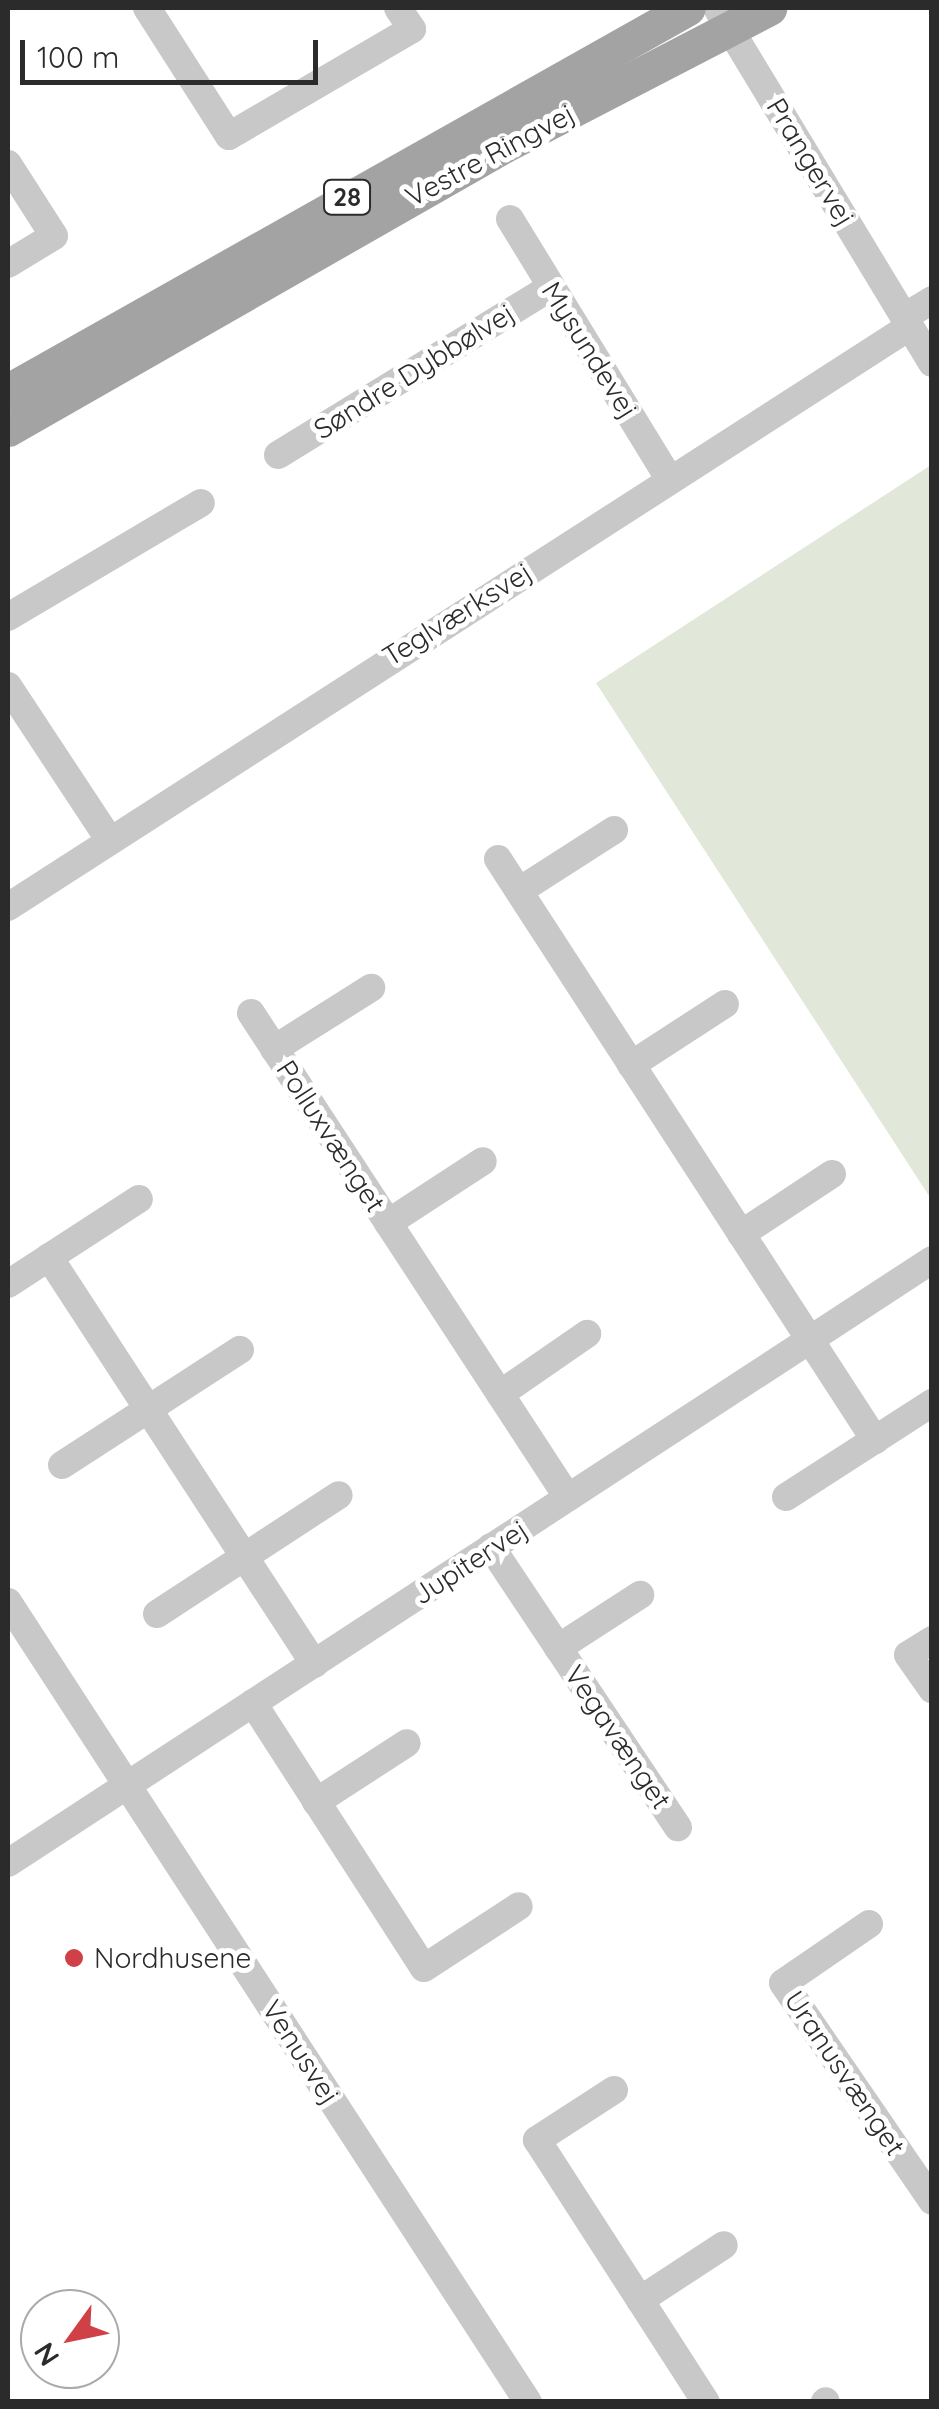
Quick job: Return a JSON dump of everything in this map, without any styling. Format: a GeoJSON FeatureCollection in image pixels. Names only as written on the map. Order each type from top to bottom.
{"type":"FeatureCollection","features":[{"type":"Feature","properties":{"kind":"main road","name":"Vestre Ringvej"},"geometry":{"type":"LineString","coordinates":[[8,391],[688,8]]}},
{"type":"Feature","properties":{"kind":"main road","name":"Vestre Ringvej"},"geometry":{"type":"LineString","coordinates":[[8,428],[724,18],[768,8]]}},
{"type":"Feature","properties":{"kind":"street"},"geometry":{"type":"LineString","coordinates":[[146,8],[230,136],[412,29],[398,8]]}},
{"type":"Feature","properties":{"kind":"street","name":"Prangervej"},"geometry":{"type":"LineString","coordinates":[[724,18],[932,363]]}},
{"type":"Feature","properties":{"kind":"street"},"geometry":{"type":"LineString","coordinates":[[8,164],[54,236],[8,264]]}},
{"type":"Feature","properties":{"kind":"street","name":"Mysundevej"},"geometry":{"type":"LineString","coordinates":[[510,220],[670,480]]}},
{"type":"Feature","properties":{"kind":"street","name":"Søndre Dybbølvej"},"geometry":{"type":"LineString","coordinates":[[278,455],[551,287]]}},
{"type":"Feature","properties":{"kind":"street"},"geometry":{"type":"LineString","coordinates":[[907,322],[932,300]]}},
{"type":"Feature","properties":{"kind":"street","name":"Teglværksvej"},"geometry":{"type":"LineString","coordinates":[[8,907],[109,838],[670,480],[907,322]]}},
{"type":"Feature","properties":{"kind":"street"},"geometry":{"type":"LineString","coordinates":[[8,617],[201,503]]}},
{"type":"Feature","properties":{"kind":"street"},"geometry":{"type":"LineString","coordinates":[[8,686],[109,838]]}},
{"type":"Feature","properties":{"kind":"street"},"geometry":{"type":"LineString","coordinates":[[519,891],[614,830]]}},
{"type":"Feature","properties":{"kind":"street"},"geometry":{"type":"LineString","coordinates":[[498,859],[875,1440]]}},
{"type":"Feature","properties":{"kind":"street","name":"Polluxvænget"},"geometry":{"type":"LineString","coordinates":[[274,1049],[371,988]]}},
{"type":"Feature","properties":{"kind":"street"},"geometry":{"type":"LineString","coordinates":[[632,1065],[725,1004]]}},
{"type":"Feature","properties":{"kind":"street","name":"Polluxvænget"},"geometry":{"type":"LineString","coordinates":[[251,1013],[568,1498]]}},
{"type":"Feature","properties":{"kind":"street","name":"Polluxvænget"},"geometry":{"type":"LineString","coordinates":[[388,1224],[484,1161]]}},
{"type":"Feature","properties":{"kind":"street"},"geometry":{"type":"LineString","coordinates":[[740,1234],[832,1174]]}},
{"type":"Feature","properties":{"kind":"street"},"geometry":{"type":"LineString","coordinates":[[8,1284],[140,1199]]}},
{"type":"Feature","properties":{"kind":"street"},"geometry":{"type":"LineString","coordinates":[[49,1257],[314,1664]]}},
{"type":"Feature","properties":{"kind":"street","name":"Jupitervej"},"geometry":{"type":"LineString","coordinates":[[8,1863],[932,1260]]}},
{"type":"Feature","properties":{"kind":"street"},"geometry":{"type":"LineString","coordinates":[[500,1394],[587,1334]]}},
{"type":"Feature","properties":{"kind":"street"},"geometry":{"type":"LineString","coordinates":[[62,1465],[240,1350]]}},
{"type":"Feature","properties":{"kind":"street"},"geometry":{"type":"LineString","coordinates":[[786,1497],[932,1403]]}},
{"type":"Feature","properties":{"kind":"street"},"geometry":{"type":"LineString","coordinates":[[157,1614],[339,1495]]}},
{"type":"Feature","properties":{"kind":"street","name":"Vegavænget"},"geometry":{"type":"LineString","coordinates":[[491,1547],[678,1827]]}},
{"type":"Feature","properties":{"kind":"street","name":"Vegavænget"},"geometry":{"type":"LineString","coordinates":[[558,1648],[640,1595]]}},
{"type":"Feature","properties":{"kind":"street","name":"Venusvej"},"geometry":{"type":"LineString","coordinates":[[8,1602],[528,2402]]}},
{"type":"Feature","properties":{"kind":"street"},"geometry":{"type":"LineString","coordinates":[[932,1640],[908,1654],[932,1689]]}},
{"type":"Feature","properties":{"kind":"street"},"geometry":{"type":"LineString","coordinates":[[252,1704],[424,1968],[519,1906]]}},
{"type":"Feature","properties":{"kind":"street"},"geometry":{"type":"LineString","coordinates":[[316,1802],[407,1743]]}},
{"type":"Feature","properties":{"kind":"street","name":"Uranusvænget"},"geometry":{"type":"LineString","coordinates":[[869,1924],[783,1983],[932,2200]]}},
{"type":"Feature","properties":{"kind":"street"},"geometry":{"type":"LineString","coordinates":[[614,2090],[537,2140],[706,2402]]}},
{"type":"Feature","properties":{"kind":"street"},"geometry":{"type":"LineString","coordinates":[[640,2300],[724,2245]]}},
{"type":"Feature","properties":{"kind":"shaded area"},"geometry":{"type":"Polygon","coordinates":[[[931,465],[931,1199],[596,683],[931,465]]]}},
{"type":"Feature","properties":{"kind":"place","name":"Nordhusene"},"geometry":{"type":"Point","coordinates":[74,1958]}}]}
